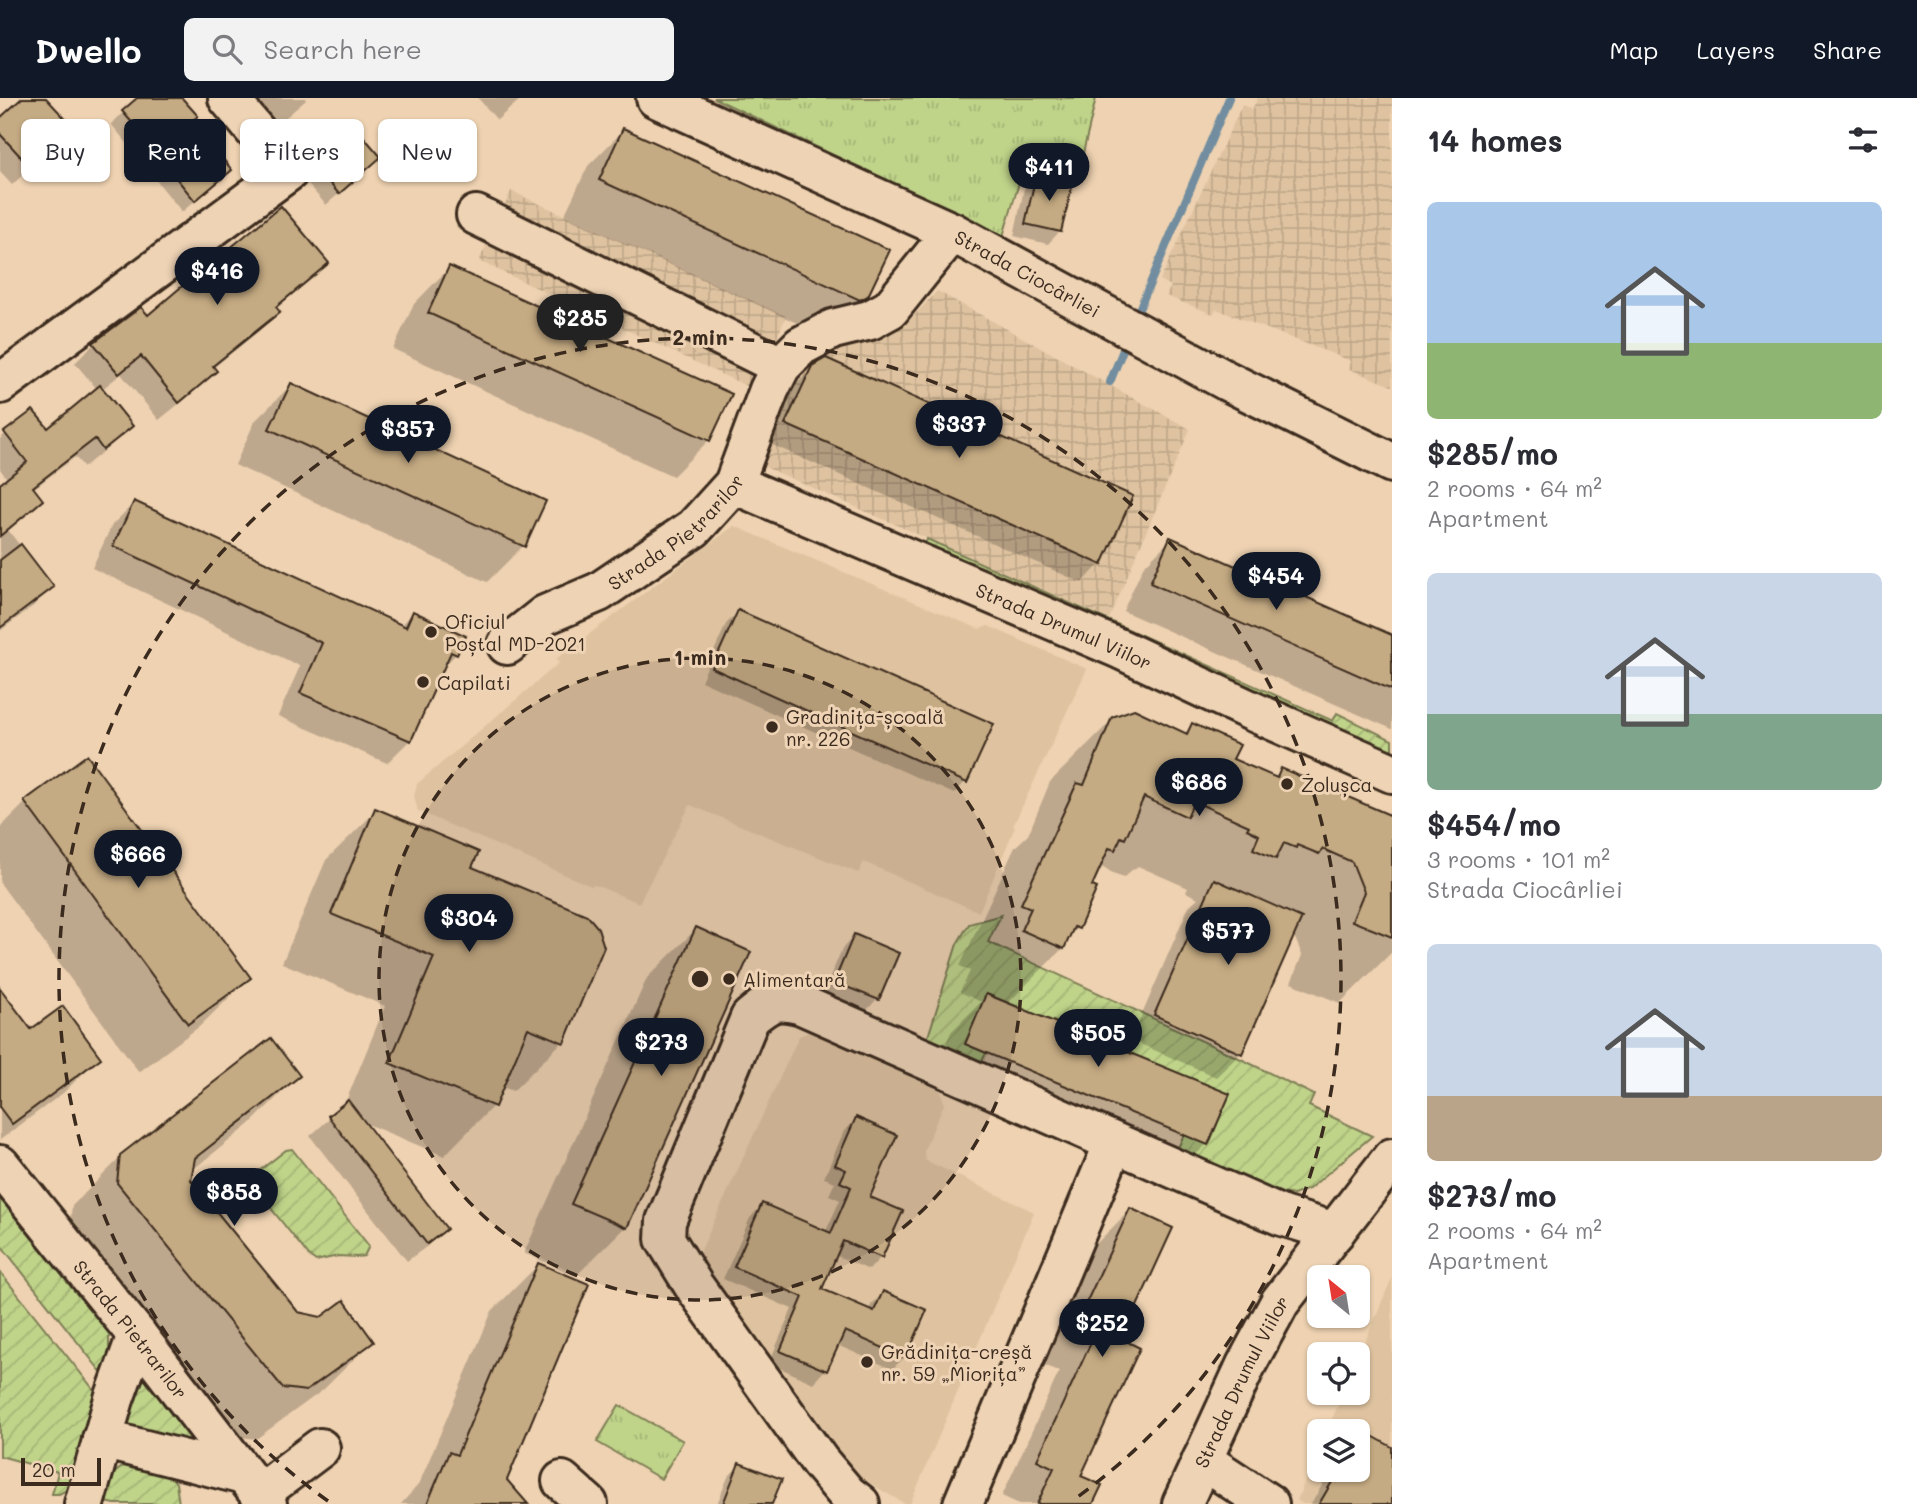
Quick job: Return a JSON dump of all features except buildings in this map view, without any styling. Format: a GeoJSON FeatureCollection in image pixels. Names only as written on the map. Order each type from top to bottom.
{"type":"FeatureCollection","features":[{"type":"Feature","properties":{"kind":"street"},"geometry":{"type":"LineString","coordinates":[[0,384],[289,171],[228,98]]}},
{"type":"Feature","properties":{"kind":"street","name":"Strada Ciocârliei"},"geometry":{"type":"LineString","coordinates":[[656,98],[952,232],[1227,381],[1392,463]]}},
{"type":"Feature","properties":{"kind":"street"},"geometry":{"type":"LineString","coordinates":[[476,215],[781,366]]}},
{"type":"Feature","properties":{"kind":"street","name":"Strada Pietrarilor"},"geometry":{"type":"LineString","coordinates":[[507,645],[545,615],[599,592],[694,528],[734,484],[769,390],[781,366],[802,346],[832,329],[870,320],[890,309],[952,232]]}},
{"type":"Feature","properties":{"kind":"street","name":"Strada Drumul Viilor"},"geometry":{"type":"LineString","coordinates":[[734,484],[1121,649],[1392,773]]}},
{"type":"Feature","properties":{"kind":"street"},"geometry":{"type":"LineString","coordinates":[[848,1501],[694,1286],[665,1240],[666,1221],[750,1018],[770,1003],[785,1000],[802,1005],[1282,1216],[1335,1232]]}},
{"type":"Feature","properties":{"kind":"street"},"geometry":{"type":"LineString","coordinates":[[963,1504],[1114,1143]]}},
{"type":"Feature","properties":{"kind":"street","name":"Strada Drumul Viilor"},"geometry":{"type":"LineString","coordinates":[[1182,1504],[1246,1365],[1280,1301],[1392,1158]]}},
{"type":"Feature","properties":{"kind":"street","name":"Strada Pietrarilor"},"geometry":{"type":"LineString","coordinates":[[0,1165],[137,1335],[257,1491]]}},
{"type":"Feature","properties":{"kind":"street"},"geometry":{"type":"LineString","coordinates":[[84,1504],[102,1439],[137,1335]]}},
{"type":"Feature","properties":{"kind":"street"},"geometry":{"type":"LineString","coordinates":[[102,1439],[257,1491],[320,1448]]}},
{"type":"Feature","properties":{"kind":"street"},"geometry":{"type":"LineString","coordinates":[[1202,1460],[1269,1504]]}},
{"type":"Feature","properties":{"kind":"shaded area"},"geometry":{"type":"Polygon","coordinates":[[[1258,98],[1392,98],[1392,386],[1349,369],[1351,361],[1216,309],[1213,314],[1166,296],[1171,286],[1160,280],[1242,105],[1252,109],[1258,98]]]}},
{"type":"Feature","properties":{"kind":"shaded area"},"geometry":{"type":"Polygon","coordinates":[[[511,191],[786,316],[755,390],[479,261],[511,191]]]}},
{"type":"Feature","properties":{"kind":"shaded area"},"geometry":{"type":"Polygon","coordinates":[[[937,291],[1190,429],[1109,619],[765,467],[762,450],[800,357],[899,314],[910,320],[937,291]]]}},
{"type":"Feature","properties":{"kind":"shaded area","name":"Gradinița-școală nr. 226"},"geometry":{"type":"Polygon","coordinates":[[[734,526],[979,629],[988,626],[1087,669],[1013,826],[1015,827],[979,912],[864,862],[858,873],[690,805],[639,903],[595,885],[591,886],[418,811],[414,796],[417,784],[559,663],[556,659],[734,526]]]}},
{"type":"Feature","properties":{"kind":"shaded area","name":"Grădinița-creșă nr. 59 „Miorița”"},"geometry":{"type":"Polygon","coordinates":[[[811,1031],[941,1091],[944,1104],[924,1150],[925,1160],[1034,1212],[910,1504],[905,1504],[831,1460],[695,1263],[799,1036],[811,1031]]]}},
{"type":"Feature","properties":{"kind":"shaded area"},"geometry":{"type":"Polygon","coordinates":[[[1392,1278],[1392,1504],[1303,1504],[1297,1500],[1307,1476],[1307,1482],[1370,1482],[1370,1419],[1332,1419],[1338,1405],[1370,1405],[1370,1342],[1365,1342],[1392,1278]]]}},
{"type":"Feature","properties":{"kind":"green space"},"geometry":{"type":"Polygon","coordinates":[[[714,98],[1096,98],[1080,166],[1027,156],[1003,236],[714,98]]]}},
{"type":"Feature","properties":{"kind":"green space"},"geometry":{"type":"Polygon","coordinates":[[[927,539],[1333,721],[1337,713],[1392,740],[1392,760],[924,549],[927,539]]]}},
{"type":"Feature","properties":{"kind":"green space"},"geometry":{"type":"Polygon","coordinates":[[[1001,915],[988,942],[1314,1095],[1309,1106],[1372,1136],[1309,1189],[1294,1195],[1274,1192],[1176,1153],[1184,1134],[1209,1144],[1229,1094],[987,994],[966,1044],[986,1053],[978,1071],[927,1040],[957,944],[969,924],[1001,915]]]}},
{"type":"Feature","properties":{"kind":"green space"},"geometry":{"type":"Polygon","coordinates":[[[292,1149],[369,1246],[364,1256],[338,1256],[316,1261],[309,1256],[254,1187],[254,1175],[286,1150],[292,1149]]]}},
{"type":"Feature","properties":{"kind":"green space"},"geometry":{"type":"Polygon","coordinates":[[[0,1187],[109,1326],[109,1352],[102,1373],[0,1244],[0,1187]]]}},
{"type":"Feature","properties":{"kind":"green space"},"geometry":{"type":"Polygon","coordinates":[[[0,1272],[98,1395],[73,1487],[59,1494],[52,1494],[58,1472],[0,1456],[0,1272]]]}},
{"type":"Feature","properties":{"kind":"green space"},"geometry":{"type":"Polygon","coordinates":[[[146,1378],[154,1381],[196,1442],[183,1444],[135,1432],[129,1423],[131,1405],[146,1378]]]}},
{"type":"Feature","properties":{"kind":"green space"},"geometry":{"type":"Polygon","coordinates":[[[619,1405],[683,1441],[661,1479],[597,1442],[619,1405]]]}},
{"type":"Feature","properties":{"kind":"green space"},"geometry":{"type":"Polygon","coordinates":[[[126,1464],[167,1471],[176,1483],[179,1504],[115,1504],[101,1501],[112,1475],[126,1464]]]}},
{"type":"Feature","properties":{"kind":"waterway"},"geometry":{"type":"LineString","coordinates":[[1140,307],[1229,98]]}},
{"type":"Feature","properties":{"kind":"waterway"},"geometry":{"type":"LineString","coordinates":[[1110,382],[1127,340]]}},
{"type":"Feature","properties":{"kind":"place","name":"Oficiul Poștal MD-2021"},"geometry":{"type":"Point","coordinates":[431,632]}},
{"type":"Feature","properties":{"kind":"place","name":"Capilati"},"geometry":{"type":"Point","coordinates":[423,682]}},
{"type":"Feature","properties":{"kind":"place","name":"Gradinița-școală nr. 226"},"geometry":{"type":"Point","coordinates":[772,727]}},
{"type":"Feature","properties":{"kind":"place","name":"Zolușca"},"geometry":{"type":"Point","coordinates":[1287,784]}},
{"type":"Feature","properties":{"kind":"place","name":"Alimentară"},"geometry":{"type":"Point","coordinates":[729,979]}},
{"type":"Feature","properties":{"kind":"place","name":"Grădinița-creșă nr. 59 „Miorița”"},"geometry":{"type":"Point","coordinates":[867,1362]}}]}
